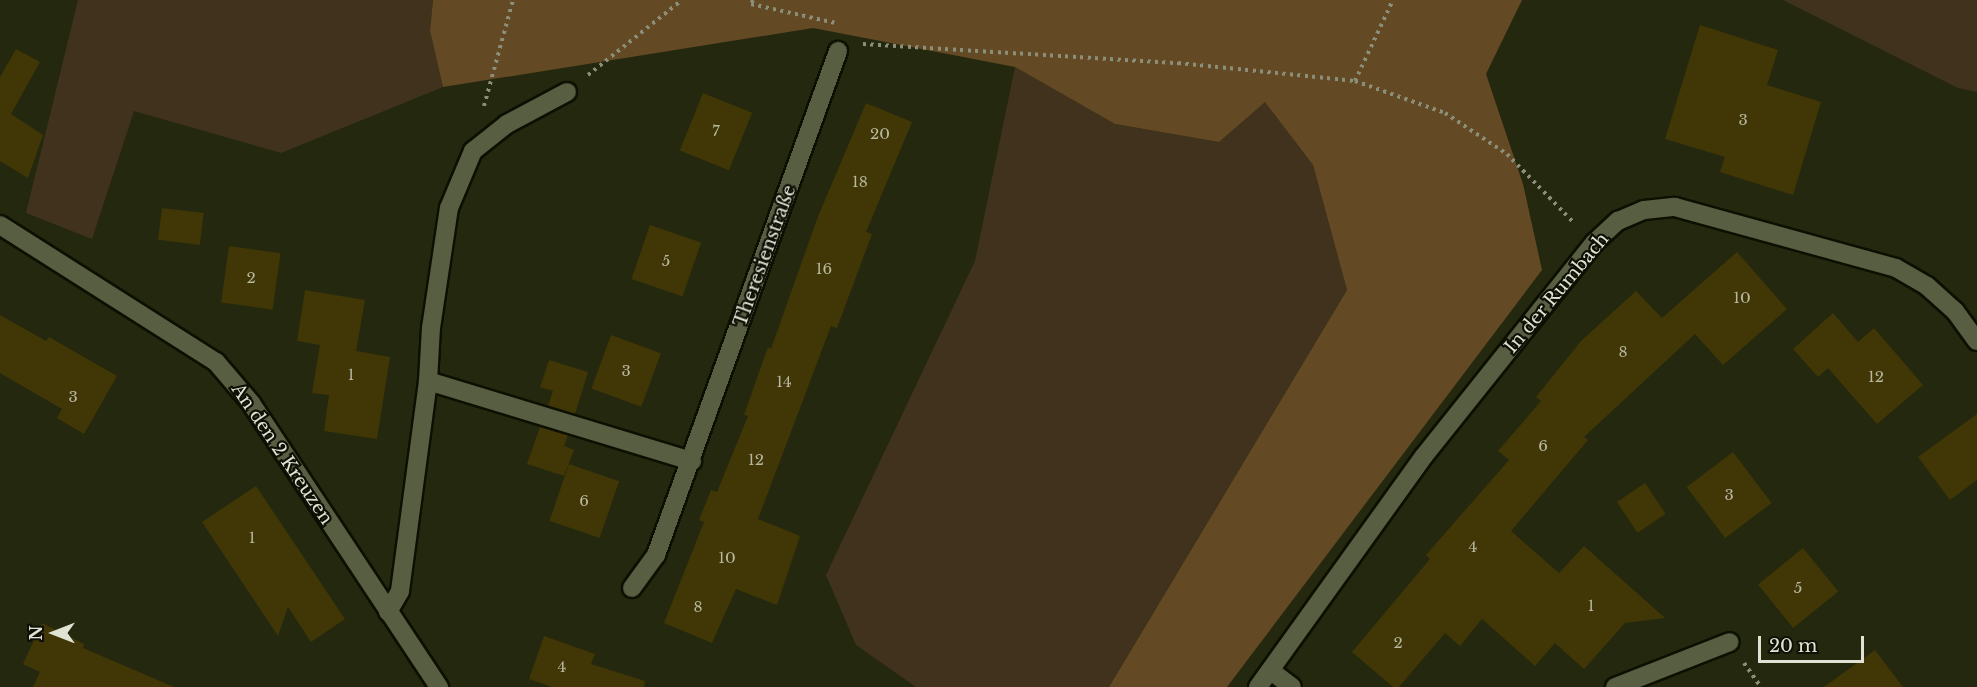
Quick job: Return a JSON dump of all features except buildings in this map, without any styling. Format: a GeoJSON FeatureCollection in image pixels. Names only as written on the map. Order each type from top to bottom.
{"type":"FeatureCollection","features":[{"type":"Feature","properties":{"kind":"street","name":"Theresienstraße"},"geometry":{"type":"LineString","coordinates":[[632,588],[656,555],[692,461],[838,51]]}},
{"type":"Feature","properties":{"kind":"street"},"geometry":{"type":"LineString","coordinates":[[439,687],[388,612],[400,591],[428,381],[431,328],[449,208],[473,151],[507,124],[567,92]]}},
{"type":"Feature","properties":{"kind":"street","name":"In der Rumbach"},"geometry":{"type":"LineString","coordinates":[[1258,687],[1424,456],[1594,243],[1618,221],[1644,210],[1675,207],[1723,217],[1896,268],[1927,286],[1955,311],[1977,341]]}},
{"type":"Feature","properties":{"kind":"street","name":"An den 2 Kreuzen"},"geometry":{"type":"LineString","coordinates":[[0,225],[216,362],[251,403],[388,612]]}},
{"type":"Feature","properties":{"kind":"street"},"geometry":{"type":"LineString","coordinates":[[428,381],[692,461]]}},
{"type":"Feature","properties":{"kind":"street"},"geometry":{"type":"LineString","coordinates":[[1615,687],[1730,642]]}},
{"type":"Feature","properties":{"kind":"street"},"geometry":{"type":"LineString","coordinates":[[1271,671],[1292,687]]}},
{"type":"Feature","properties":{"kind":"path"},"geometry":{"type":"LineString","coordinates":[[473,151],[513,0]]}},
{"type":"Feature","properties":{"kind":"path"},"geometry":{"type":"LineString","coordinates":[[567,92],[682,0]]}},
{"type":"Feature","properties":{"kind":"path"},"geometry":{"type":"LineString","coordinates":[[753,0],[752,4],[838,24],[838,51],[871,42],[1178,63],[1355,81],[1445,112],[1507,154],[1594,243]]}},
{"type":"Feature","properties":{"kind":"path"},"geometry":{"type":"LineString","coordinates":[[1355,81],[1393,0]]}},
{"type":"Feature","properties":{"kind":"shaded area"},"geometry":{"type":"Polygon","coordinates":[[[78,0],[433,0],[430,31],[443,87],[281,153],[134,111],[92,239],[26,213],[78,0]]]}},
{"type":"Feature","properties":{"kind":"shaded area"},"geometry":{"type":"Polygon","coordinates":[[[433,0],[1522,0],[1486,74],[1523,184],[1542,270],[1227,687],[1109,687],[1347,290],[1313,165],[1265,102],[1219,142],[1115,124],[1015,67],[813,28],[443,87],[430,31],[433,0]]]}},
{"type":"Feature","properties":{"kind":"shaded area"},"geometry":{"type":"Polygon","coordinates":[[[1783,0],[1977,0],[1977,92],[1958,88],[1783,0]]]}},
{"type":"Feature","properties":{"kind":"shaded area"},"geometry":{"type":"Polygon","coordinates":[[[1015,67],[1115,124],[1219,142],[1265,101],[1313,165],[1347,290],[1109,687],[916,687],[856,645],[826,575],[975,261],[1015,67]]]}}]}
